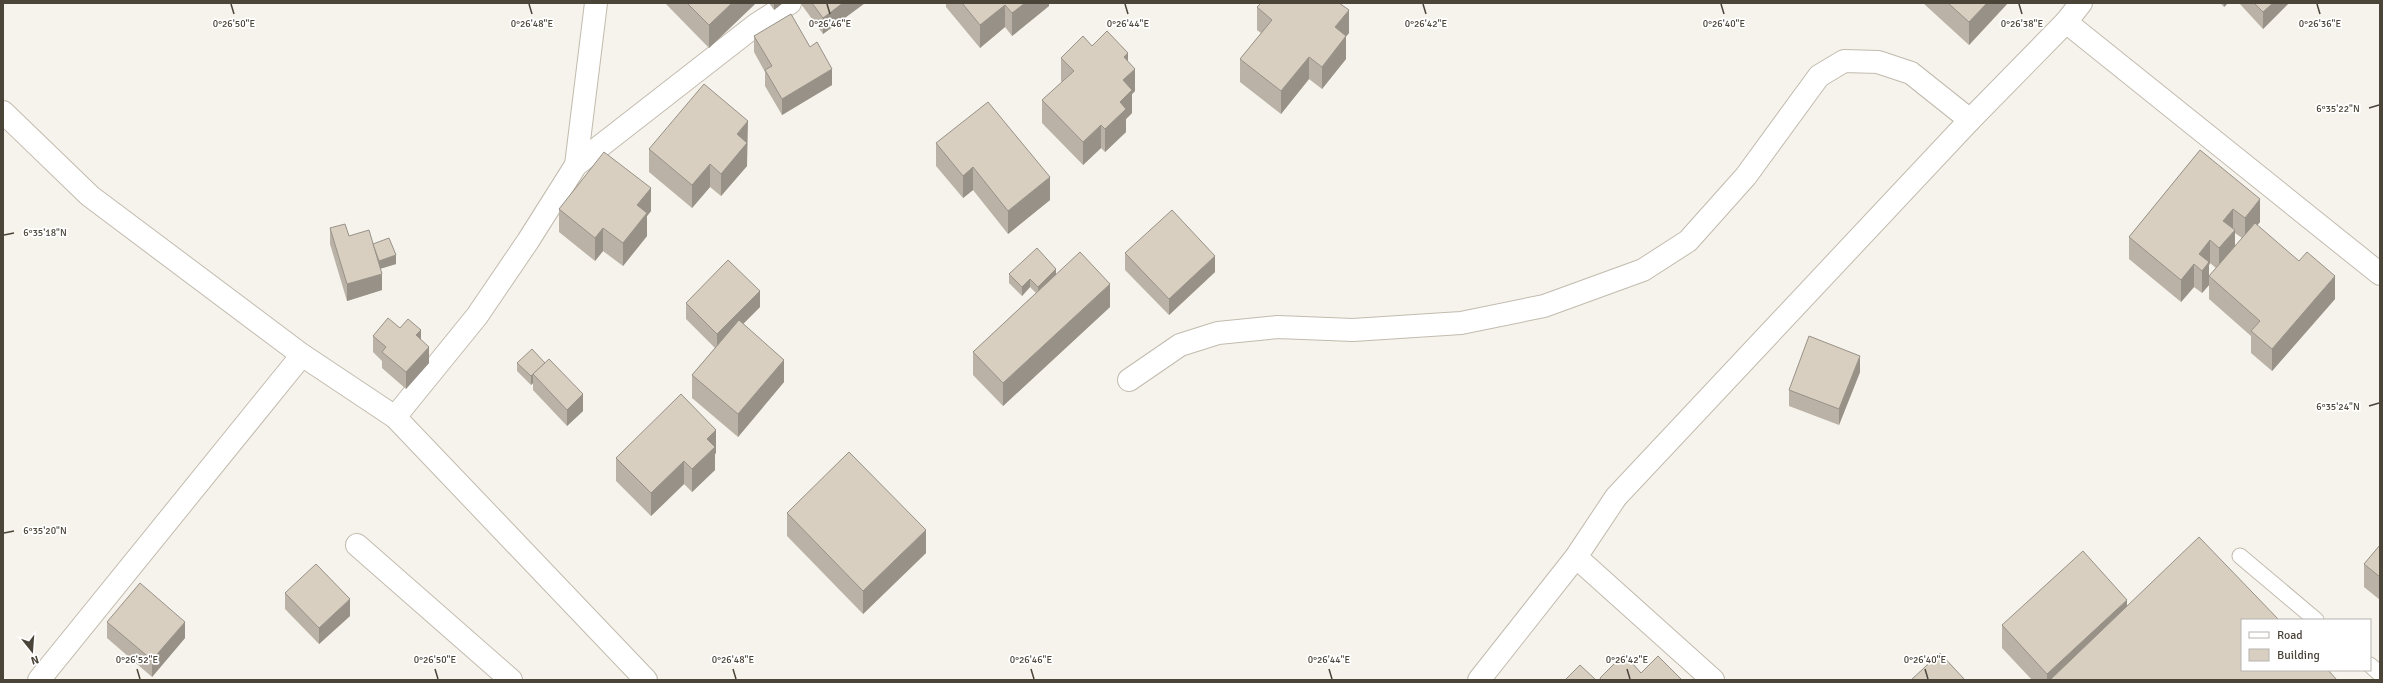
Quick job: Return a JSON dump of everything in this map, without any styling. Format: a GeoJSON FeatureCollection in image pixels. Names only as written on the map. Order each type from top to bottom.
{"type":"FeatureCollection","features":[{"type":"Feature","properties":{"kind":"street"},"geometry":{"type":"LineString","coordinates":[[576,165],[596,3]]}},
{"type":"Feature","properties":{"kind":"street"},"geometry":{"type":"LineString","coordinates":[[395,417],[477,316],[528,241],[576,165],[757,24],[790,3]]}},
{"type":"Feature","properties":{"kind":"street"},"geometry":{"type":"LineString","coordinates":[[1479,680],[1576,557],[1616,497],[1970,120],[2066,22],[2081,3]]}},
{"type":"Feature","properties":{"kind":"street"},"geometry":{"type":"LineString","coordinates":[[2066,22],[2380,274]]}},
{"type":"Feature","properties":{"kind":"street"},"geometry":{"type":"LineString","coordinates":[[1129,380],[1180,345],[1218,333],[1278,327],[1353,330],[1462,323],[1544,306],[1643,270],[1688,241],[1746,176],[1819,76],[1844,61],[1878,62],[1911,73],[1970,120]]}},
{"type":"Feature","properties":{"kind":"street"},"geometry":{"type":"LineString","coordinates":[[3,112],[90,196],[302,355],[395,417],[646,680]]}},
{"type":"Feature","properties":{"kind":"street"},"geometry":{"type":"LineString","coordinates":[[39,680],[302,355]]}},
{"type":"Feature","properties":{"kind":"street"},"geometry":{"type":"LineString","coordinates":[[356,545],[511,680]]}},
{"type":"Feature","properties":{"kind":"street"},"geometry":{"type":"LineString","coordinates":[[1576,557],[1713,680]]}},
{"type":"Feature","properties":{"kind":"lane"},"geometry":{"type":"LineString","coordinates":[[2240,556],[2315,619]]}},
{"type":"Feature","properties":{"kind":"lane"},"geometry":{"type":"LineString","coordinates":[[2371,666],[2380,674]]}},
{"type":"Feature","properties":{"kind":"building"},"geometry":{"type":"Polygon","coordinates":[[[687,3],[732,3],[709,25],[687,3]]]}},
{"type":"Feature","properties":{"kind":"building"},"geometry":{"type":"Polygon","coordinates":[[[812,3],[843,3],[823,18],[812,3]]]}},
{"type":"Feature","properties":{"kind":"building"},"geometry":{"type":"Polygon","coordinates":[[[962,3],[1025,3],[1012,13],[1005,5],[980,25],[962,3]]]}},
{"type":"Feature","properties":{"kind":"building"},"geometry":{"type":"Polygon","coordinates":[[[1261,3],[1339,3],[1349,10],[1335,27],[1346,36],[1322,67],[1309,57],[1281,91],[1240,59],[1272,20],[1257,7],[1261,3]]]}},
{"type":"Feature","properties":{"kind":"building"},"geometry":{"type":"Polygon","coordinates":[[[1948,3],[1987,3],[1969,22],[1948,3]]]}},
{"type":"Feature","properties":{"kind":"building"},"geometry":{"type":"Polygon","coordinates":[[[2254,3],[2273,3],[2263,12],[2254,3]]]}},
{"type":"Feature","properties":{"kind":"building"},"geometry":{"type":"Polygon","coordinates":[[[791,14],[810,47],[817,42],[832,69],[782,99],[765,70],[772,66],[754,36],[791,14]]]}},
{"type":"Feature","properties":{"kind":"building"},"geometry":{"type":"Polygon","coordinates":[[[1107,31],[1128,53],[1124,57],[1135,69],[1123,80],[1132,90],[1120,102],[1126,109],[1105,129],[1101,125],[1083,142],[1042,100],[1074,71],[1061,58],[1083,36],[1092,46],[1107,31]]]}},
{"type":"Feature","properties":{"kind":"building"},"geometry":{"type":"Polygon","coordinates":[[[704,84],[748,121],[737,134],[747,143],[721,174],[710,164],[692,185],[649,149],[704,84]]]}},
{"type":"Feature","properties":{"kind":"building"},"geometry":{"type":"Polygon","coordinates":[[[988,102],[1050,177],[1008,211],[973,167],[963,176],[936,143],[988,102]]]}},
{"type":"Feature","properties":{"kind":"building"},"geometry":{"type":"Polygon","coordinates":[[[2200,150],[2260,199],[2245,218],[2233,209],[2223,221],[2235,230],[2219,248],[2210,240],[2199,254],[2209,262],[2202,271],[2194,264],[2181,280],[2129,237],[2200,150]]]}},
{"type":"Feature","properties":{"kind":"building"},"geometry":{"type":"Polygon","coordinates":[[[604,152],[651,188],[637,205],[647,213],[623,243],[603,228],[595,238],[559,209],[604,152]]]}},
{"type":"Feature","properties":{"kind":"building"},"geometry":{"type":"Polygon","coordinates":[[[1172,210],[1215,256],[1169,299],[1125,253],[1172,210]]]}},
{"type":"Feature","properties":{"kind":"building"},"geometry":{"type":"Polygon","coordinates":[[[2255,223],[2299,261],[2307,252],[2335,276],[2272,349],[2251,331],[2260,321],[2209,276],[2255,223]]]}},
{"type":"Feature","properties":{"kind":"building"},"geometry":{"type":"Polygon","coordinates":[[[345,224],[349,236],[369,230],[382,274],[347,284],[330,228],[345,224]]]}},
{"type":"Feature","properties":{"kind":"building"},"geometry":{"type":"Polygon","coordinates":[[[389,238],[396,255],[379,261],[373,244],[389,238]]]}},
{"type":"Feature","properties":{"kind":"building"},"geometry":{"type":"Polygon","coordinates":[[[1037,248],[1056,269],[1038,287],[1030,279],[1022,287],[1009,274],[1037,248]]]}},
{"type":"Feature","properties":{"kind":"building"},"geometry":{"type":"Polygon","coordinates":[[[1080,252],[1110,284],[1003,383],[973,352],[1080,252]]]}},
{"type":"Feature","properties":{"kind":"building"},"geometry":{"type":"Polygon","coordinates":[[[728,260],[760,291],[717,334],[686,303],[728,260]]]}},
{"type":"Feature","properties":{"kind":"building"},"geometry":{"type":"Polygon","coordinates":[[[388,318],[400,328],[408,319],[421,330],[416,335],[429,347],[406,372],[382,352],[386,347],[373,336],[388,318]]]}},
{"type":"Feature","properties":{"kind":"building"},"geometry":{"type":"Polygon","coordinates":[[[739,320],[784,360],[738,414],[692,375],[739,320]]]}},
{"type":"Feature","properties":{"kind":"building"},"geometry":{"type":"Polygon","coordinates":[[[1809,336],[1860,356],[1839,409],[1789,390],[1809,336]]]}},
{"type":"Feature","properties":{"kind":"building"},"geometry":{"type":"Polygon","coordinates":[[[532,349],[545,363],[531,376],[517,363],[532,349]]]}},
{"type":"Feature","properties":{"kind":"building"},"geometry":{"type":"Polygon","coordinates":[[[549,359],[583,394],[567,410],[533,374],[549,359]]]}},
{"type":"Feature","properties":{"kind":"building"},"geometry":{"type":"Polygon","coordinates":[[[681,394],[716,430],[707,439],[715,447],[692,469],[684,461],[651,493],[616,458],[681,394]]]}},
{"type":"Feature","properties":{"kind":"building"},"geometry":{"type":"Polygon","coordinates":[[[849,452],[926,530],[863,591],[787,513],[849,452]]]}},
{"type":"Feature","properties":{"kind":"building"},"geometry":{"type":"Polygon","coordinates":[[[2199,537],[2278,619],[2241,619],[2241,671],[2329,671],[2337,680],[2050,680],[2199,537]]]}},
{"type":"Feature","properties":{"kind":"building"},"geometry":{"type":"Polygon","coordinates":[[[2380,545],[2380,577],[2364,564],[2380,545]]]}},
{"type":"Feature","properties":{"kind":"building"},"geometry":{"type":"Polygon","coordinates":[[[2083,551],[2127,600],[2047,674],[2002,625],[2083,551]]]}},
{"type":"Feature","properties":{"kind":"building"},"geometry":{"type":"Polygon","coordinates":[[[316,564],[350,599],[319,628],[285,593],[316,564]]]}},
{"type":"Feature","properties":{"kind":"building"},"geometry":{"type":"Polygon","coordinates":[[[140,583],[185,622],[152,660],[107,622],[140,583]]]}},
{"type":"Feature","properties":{"kind":"building"},"geometry":{"type":"Polygon","coordinates":[[[1940,653],[1965,680],[1911,680],[1940,653]]]}},
{"type":"Feature","properties":{"kind":"building"},"geometry":{"type":"Polygon","coordinates":[[[1624,654],[1641,673],[1658,656],[1682,680],[1601,680],[1600,678],[1624,654]]]}},
{"type":"Feature","properties":{"kind":"building"},"geometry":{"type":"Polygon","coordinates":[[[1580,665],[1596,680],[1565,680],[1580,665]]]}}]}
